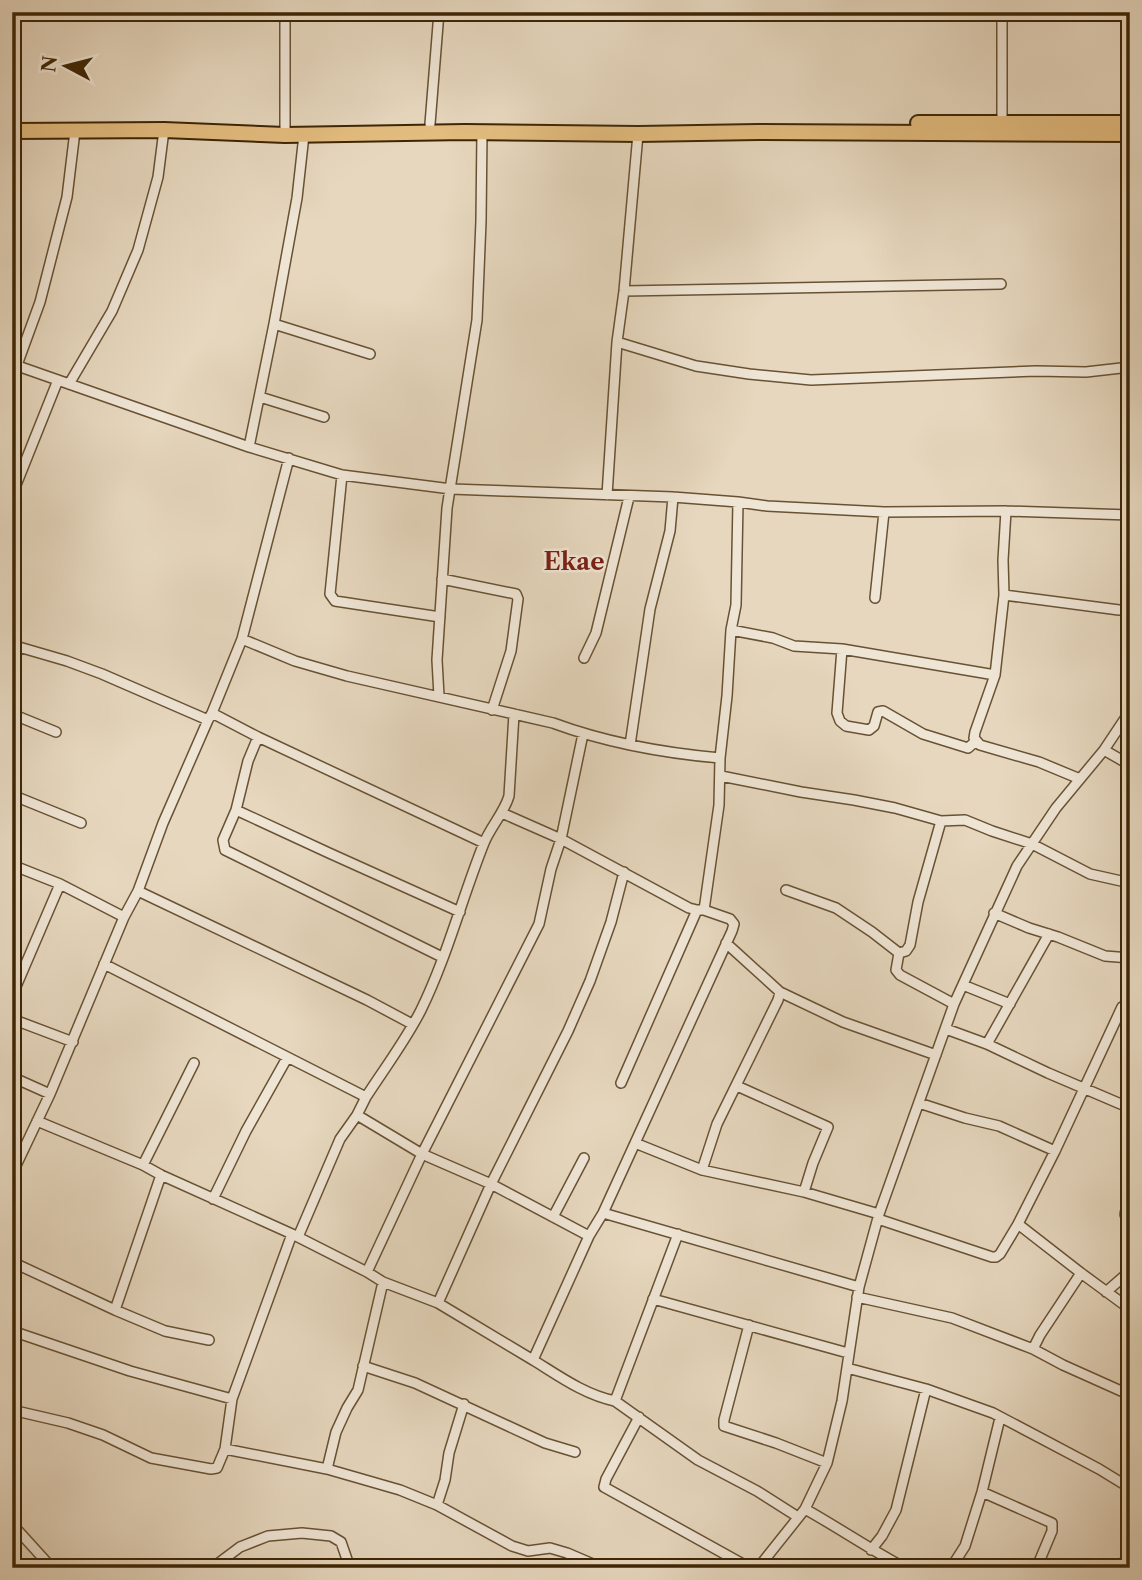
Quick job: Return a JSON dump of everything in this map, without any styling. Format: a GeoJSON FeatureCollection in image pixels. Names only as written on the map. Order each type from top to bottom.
{"type":"FeatureCollection","features":[{"type":"Feature","properties":{"kind":"highway"},"geometry":{"type":"LineString","coordinates":[[12,123],[164,122],[285,130],[304,135],[482,132],[1130,134]]}},
{"type":"Feature","properties":{"kind":"highway"},"geometry":{"type":"LineString","coordinates":[[12,131],[285,130],[430,124],[1130,123]]}},
{"type":"Feature","properties":{"kind":"street"},"geometry":{"type":"LineString","coordinates":[[285,12],[285,130]]}},
{"type":"Feature","properties":{"kind":"street"},"geometry":{"type":"LineString","coordinates":[[430,124],[439,12]]}},
{"type":"Feature","properties":{"kind":"street"},"geometry":{"type":"LineString","coordinates":[[1002,12],[1002,122]]}},
{"type":"Feature","properties":{"kind":"street"},"geometry":{"type":"LineString","coordinates":[[69,384],[112,312],[138,250],[158,177],[164,130]]}},
{"type":"Feature","properties":{"kind":"street"},"geometry":{"type":"LineString","coordinates":[[75,131],[67,197],[40,302],[15,365],[249,447],[342,475],[451,489],[673,497],[767,506],[884,512],[1006,511],[1130,515]]}},
{"type":"Feature","properties":{"kind":"street"},"geometry":{"type":"LineString","coordinates":[[439,696],[437,660],[447,508],[477,320],[482,132]]}},
{"type":"Feature","properties":{"kind":"street"},"geometry":{"type":"LineString","coordinates":[[607,495],[617,342],[638,134]]}},
{"type":"Feature","properties":{"kind":"street"},"geometry":{"type":"LineString","coordinates":[[249,447],[297,198],[304,135]]}},
{"type":"Feature","properties":{"kind":"street"},"geometry":{"type":"LineString","coordinates":[[624,291],[1002,284]]}},
{"type":"Feature","properties":{"kind":"street"},"geometry":{"type":"LineString","coordinates":[[274,324],[370,354]]}},
{"type":"Feature","properties":{"kind":"street"},"geometry":{"type":"LineString","coordinates":[[617,342],[696,366],[811,380],[1036,371],[1086,372],[1130,367]]}},
{"type":"Feature","properties":{"kind":"street"},"geometry":{"type":"LineString","coordinates":[[12,495],[58,380]]}},
{"type":"Feature","properties":{"kind":"street"},"geometry":{"type":"LineString","coordinates":[[260,397],[324,416]]}},
{"type":"Feature","properties":{"kind":"street"},"geometry":{"type":"LineString","coordinates":[[12,1174],[16,1156],[50,1094],[104,964],[138,891],[163,823],[242,639],[289,458]]}},
{"type":"Feature","properties":{"kind":"street"},"geometry":{"type":"LineString","coordinates":[[342,475],[331,598],[335,601],[440,618]]}},
{"type":"Feature","properties":{"kind":"street"},"geometry":{"type":"LineString","coordinates":[[584,657],[596,633],[629,496]]}},
{"type":"Feature","properties":{"kind":"street"},"geometry":{"type":"LineString","coordinates":[[630,745],[650,609],[670,531],[673,497]]}},
{"type":"Feature","properties":{"kind":"street"},"geometry":{"type":"LineString","coordinates":[[621,1083],[701,910],[719,805],[720,758],[731,630],[736,605],[738,502]]}},
{"type":"Feature","properties":{"kind":"street"},"geometry":{"type":"LineString","coordinates":[[1006,511],[1004,595],[995,675],[975,732],[976,741],[980,745],[1039,762],[1080,779]]}},
{"type":"Feature","properties":{"kind":"street"},"geometry":{"type":"LineString","coordinates":[[875,598],[884,512]]}},
{"type":"Feature","properties":{"kind":"street"},"geometry":{"type":"LineString","coordinates":[[442,579],[516,594],[518,599],[511,651],[492,710]]}},
{"type":"Feature","properties":{"kind":"street"},"geometry":{"type":"LineString","coordinates":[[1004,595],[1119,610]]}},
{"type":"Feature","properties":{"kind":"street"},"geometry":{"type":"LineString","coordinates":[[731,630],[773,638],[793,646],[842,649],[995,675]]}},
{"type":"Feature","properties":{"kind":"street"},"geometry":{"type":"LineString","coordinates":[[242,639],[295,660],[347,676],[553,723],[583,734],[650,750],[720,758]]}},
{"type":"Feature","properties":{"kind":"street"},"geometry":{"type":"LineString","coordinates":[[12,662],[16,647],[102,674],[258,737],[484,843]]}},
{"type":"Feature","properties":{"kind":"street"},"geometry":{"type":"LineString","coordinates":[[842,649],[837,713],[839,722],[869,730],[874,726],[878,712],[883,711],[923,734],[959,746],[968,748],[976,741]]}},
{"type":"Feature","properties":{"kind":"street"},"geometry":{"type":"LineString","coordinates":[[763,1566],[805,1509],[827,1463],[842,1401],[859,1287],[878,1217],[962,985],[1017,866],[1056,808],[1104,750],[1130,712]]}},
{"type":"Feature","properties":{"kind":"street"},"geometry":{"type":"LineString","coordinates":[[12,714],[56,732]]}},
{"type":"Feature","properties":{"kind":"street"},"geometry":{"type":"LineString","coordinates":[[12,1410],[68,1423],[151,1458],[217,1468],[225,1449],[232,1399],[295,1236],[340,1139],[422,1008],[484,843],[506,806],[509,796],[514,714]]}},
{"type":"Feature","properties":{"kind":"street"},"geometry":{"type":"LineString","coordinates":[[368,1272],[422,1154],[539,923],[561,839],[583,734]]}},
{"type":"Feature","properties":{"kind":"street"},"geometry":{"type":"LineString","coordinates":[[258,737],[248,761],[236,810],[223,841],[225,850],[442,957]]}},
{"type":"Feature","properties":{"kind":"street"},"geometry":{"type":"LineString","coordinates":[[1104,750],[1130,765]]}},
{"type":"Feature","properties":{"kind":"street"},"geometry":{"type":"LineString","coordinates":[[721,776],[895,808],[940,821],[965,820],[1032,844],[1090,874],[1130,883]]}},
{"type":"Feature","properties":{"kind":"street"},"geometry":{"type":"LineString","coordinates":[[12,794],[81,823]]}},
{"type":"Feature","properties":{"kind":"street"},"geometry":{"type":"LineString","coordinates":[[236,810],[460,912]]}},
{"type":"Feature","properties":{"kind":"street"},"geometry":{"type":"LineString","coordinates":[[502,813],[561,839],[689,908],[730,919],[734,924],[533,1360]]}},
{"type":"Feature","properties":{"kind":"street"},"geometry":{"type":"LineString","coordinates":[[899,953],[906,951],[910,945],[918,902],[940,821]]}},
{"type":"Feature","properties":{"kind":"street"},"geometry":{"type":"LineString","coordinates":[[12,865],[60,884],[124,918]]}},
{"type":"Feature","properties":{"kind":"street"},"geometry":{"type":"LineString","coordinates":[[438,1303],[491,1184],[590,982],[624,872]]}},
{"type":"Feature","properties":{"kind":"street"},"geometry":{"type":"LineString","coordinates":[[12,996],[60,884]]}},
{"type":"Feature","properties":{"kind":"street"},"geometry":{"type":"LineString","coordinates":[[786,890],[836,908],[899,953]]}},
{"type":"Feature","properties":{"kind":"street"},"geometry":{"type":"LineString","coordinates":[[138,891],[412,1024]]}},
{"type":"Feature","properties":{"kind":"street"},"geometry":{"type":"LineString","coordinates":[[994,913],[1105,956],[1130,958]]}},
{"type":"Feature","properties":{"kind":"street"},"geometry":{"type":"LineString","coordinates":[[987,1044],[1049,934]]}},
{"type":"Feature","properties":{"kind":"street"},"geometry":{"type":"LineString","coordinates":[[726,943],[780,992],[843,1022],[936,1055]]}},
{"type":"Feature","properties":{"kind":"street"},"geometry":{"type":"LineString","coordinates":[[899,953],[896,970],[900,975],[954,1004]]}},
{"type":"Feature","properties":{"kind":"street"},"geometry":{"type":"LineString","coordinates":[[104,964],[366,1097]]}},
{"type":"Feature","properties":{"kind":"street"},"geometry":{"type":"LineString","coordinates":[[962,985],[1010,1004]]}},
{"type":"Feature","properties":{"kind":"street"},"geometry":{"type":"LineString","coordinates":[[702,1170],[717,1124],[780,992]]}},
{"type":"Feature","properties":{"kind":"street"},"geometry":{"type":"LineString","coordinates":[[635,1143],[702,1170],[804,1192],[996,1257],[1018,1224],[1055,1151],[1122,1007]]}},
{"type":"Feature","properties":{"kind":"street"},"geometry":{"type":"LineString","coordinates":[[12,1019],[73,1042]]}},
{"type":"Feature","properties":{"kind":"street"},"geometry":{"type":"LineString","coordinates":[[946,1029],[987,1044],[1130,1108]]}},
{"type":"Feature","properties":{"kind":"street"},"geometry":{"type":"LineString","coordinates":[[213,1199],[246,1131],[287,1058]]}},
{"type":"Feature","properties":{"kind":"street"},"geometry":{"type":"LineString","coordinates":[[143,1165],[194,1063]]}},
{"type":"Feature","properties":{"kind":"street"},"geometry":{"type":"LineString","coordinates":[[12,1077],[50,1094]]}},
{"type":"Feature","properties":{"kind":"street"},"geometry":{"type":"LineString","coordinates":[[737,1086],[828,1127],[804,1192]]}},
{"type":"Feature","properties":{"kind":"street"},"geometry":{"type":"LineString","coordinates":[[919,1103],[999,1126],[1055,1151]]}},
{"type":"Feature","properties":{"kind":"street"},"geometry":{"type":"LineString","coordinates":[[357,1115],[422,1154],[491,1184],[589,1236]]}},
{"type":"Feature","properties":{"kind":"street"},"geometry":{"type":"LineString","coordinates":[[37,1121],[143,1165],[295,1236],[383,1282],[438,1303],[561,1378],[601,1398],[615,1401],[698,1460],[757,1491],[798,1517]]}},
{"type":"Feature","properties":{"kind":"street"},"geometry":{"type":"LineString","coordinates":[[553,1217],[584,1158]]}},
{"type":"Feature","properties":{"kind":"street"},"geometry":{"type":"LineString","coordinates":[[115,1310],[161,1175]]}},
{"type":"Feature","properties":{"kind":"street"},"geometry":{"type":"LineString","coordinates":[[1130,1205],[1124,1217],[1130,1223]]}},
{"type":"Feature","properties":{"kind":"street"},"geometry":{"type":"LineString","coordinates":[[603,1213],[859,1287]]}},
{"type":"Feature","properties":{"kind":"street"},"geometry":{"type":"LineString","coordinates":[[1018,1224],[1130,1309]]}},
{"type":"Feature","properties":{"kind":"street"},"geometry":{"type":"LineString","coordinates":[[615,1401],[678,1234]]}},
{"type":"Feature","properties":{"kind":"street"},"geometry":{"type":"LineString","coordinates":[[12,1262],[165,1331],[209,1340]]}},
{"type":"Feature","properties":{"kind":"street"},"geometry":{"type":"LineString","coordinates":[[1106,1292],[1130,1271]]}},
{"type":"Feature","properties":{"kind":"street"},"geometry":{"type":"LineString","coordinates":[[1033,1349],[1081,1273]]}},
{"type":"Feature","properties":{"kind":"street"},"geometry":{"type":"LineString","coordinates":[[327,1469],[336,1432],[358,1390],[383,1282]]}},
{"type":"Feature","properties":{"kind":"street"},"geometry":{"type":"LineString","coordinates":[[857,1297],[952,1318],[1033,1349],[1130,1395]]}},
{"type":"Feature","properties":{"kind":"street"},"geometry":{"type":"LineString","coordinates":[[653,1299],[848,1353]]}},
{"type":"Feature","properties":{"kind":"street"},"geometry":{"type":"LineString","coordinates":[[749,1325],[724,1426],[827,1463]]}},
{"type":"Feature","properties":{"kind":"street"},"geometry":{"type":"LineString","coordinates":[[12,1331],[130,1371],[232,1399]]}},
{"type":"Feature","properties":{"kind":"street"},"geometry":{"type":"LineString","coordinates":[[363,1366],[415,1382],[545,1443],[575,1452]]}},
{"type":"Feature","properties":{"kind":"street"},"geometry":{"type":"LineString","coordinates":[[847,1368],[926,1389],[993,1413],[1034,1433],[1130,1488]]}},
{"type":"Feature","properties":{"kind":"street"},"geometry":{"type":"LineString","coordinates":[[871,1550],[896,1510],[926,1389]]}},
{"type":"Feature","properties":{"kind":"street"},"geometry":{"type":"LineString","coordinates":[[437,1505],[464,1404]]}},
{"type":"Feature","properties":{"kind":"street"},"geometry":{"type":"LineString","coordinates":[[639,1417],[604,1487],[750,1568]]}},
{"type":"Feature","properties":{"kind":"street"},"geometry":{"type":"LineString","coordinates":[[951,1568],[965,1546],[982,1492],[1000,1418]]}},
{"type":"Feature","properties":{"kind":"street"},"geometry":{"type":"LineString","coordinates":[[225,1449],[327,1469],[400,1490],[437,1505],[512,1546],[528,1551],[550,1548],[602,1568]]}},
{"type":"Feature","properties":{"kind":"street"},"geometry":{"type":"LineString","coordinates":[[982,1492],[1052,1523],[1052,1531],[1039,1562],[1041,1568]]}},
{"type":"Feature","properties":{"kind":"street"},"geometry":{"type":"LineString","coordinates":[[805,1509],[905,1568]]}},
{"type":"Feature","properties":{"kind":"street"},"geometry":{"type":"LineString","coordinates":[[13,1526],[52,1568]]}},
{"type":"Feature","properties":{"kind":"street"},"geometry":{"type":"LineString","coordinates":[[212,1568],[240,1547],[268,1536],[302,1533],[331,1536],[341,1542],[350,1568]]}},
{"type":"Feature","properties":{"kind":"street"},"geometry":{"type":"LineString","coordinates":[[1125,1565],[1130,1548]]}},
{"type":"Feature","properties":{"kind":"district","name":"Ekae"},"geometry":{"type":"Point","coordinates":[574,561]}}]}
